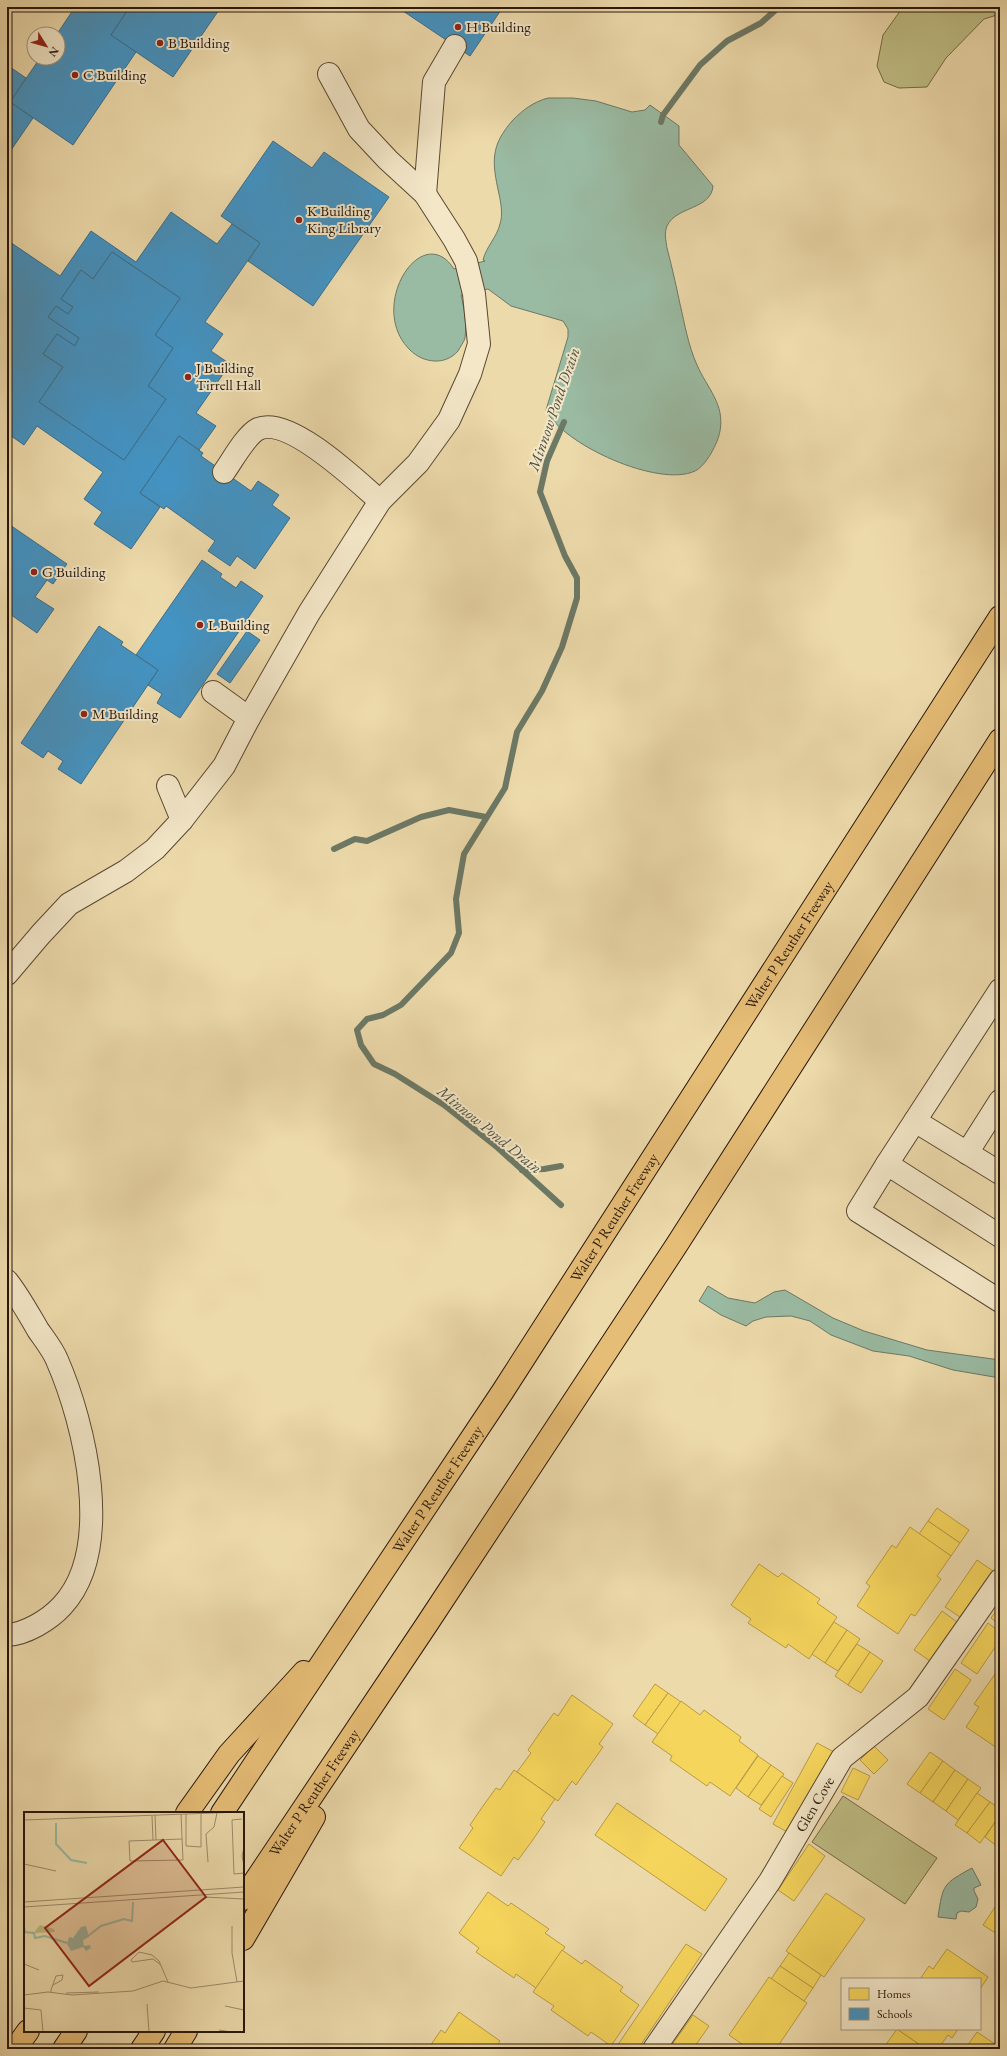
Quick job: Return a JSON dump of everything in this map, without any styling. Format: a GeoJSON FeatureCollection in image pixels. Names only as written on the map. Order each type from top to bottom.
{"type":"FeatureCollection","features":[{"type":"Feature","properties":{"kind":"highway","name":"Walter P Reuther Freeway"},"geometry":{"type":"LineString","coordinates":[[223,1812],[356,1614],[607,1232],[1000,617]]}},
{"type":"Feature","properties":{"kind":"highway","name":"Walter P Reuther Freeway"},"geometry":{"type":"LineString","coordinates":[[244,1898],[427,1624],[676,1246],[1000,740]]}},
{"type":"Feature","properties":{"kind":"highway"},"geometry":{"type":"LineString","coordinates":[[188,1812],[229,1754],[356,1614]]}},
{"type":"Feature","properties":{"kind":"highway"},"geometry":{"type":"LineString","coordinates":[[244,1936],[427,1624]]}},
{"type":"Feature","properties":{"kind":"highway"},"geometry":{"type":"LineString","coordinates":[[15,2049],[27,2032]]}},
{"type":"Feature","properties":{"kind":"highway"},"geometry":{"type":"LineString","coordinates":[[64,2049],[75,2032]]}},
{"type":"Feature","properties":{"kind":"highway"},"geometry":{"type":"LineString","coordinates":[[142,2049],[153,2032]]}},
{"type":"Feature","properties":{"kind":"highway"},"geometry":{"type":"LineString","coordinates":[[175,2049],[185,2032]]}},
{"type":"Feature","properties":{"kind":"street"},"geometry":{"type":"LineString","coordinates":[[425,194],[434,82],[455,46]]}},
{"type":"Feature","properties":{"kind":"street"},"geometry":{"type":"LineString","coordinates":[[7,974],[69,904],[126,871],[154,849],[182,820],[224,766],[249,718],[309,613],[380,501],[418,463],[444,426],[470,374],[479,344],[474,294],[466,261],[454,239],[425,194],[388,160],[359,129],[329,74]]}},
{"type":"Feature","properties":{"kind":"street"},"geometry":{"type":"LineString","coordinates":[[224,472],[249,437],[258,429],[274,426],[293,433],[318,450],[380,501]]}},
{"type":"Feature","properties":{"kind":"street"},"geometry":{"type":"LineString","coordinates":[[213,692],[249,718]]}},
{"type":"Feature","properties":{"kind":"street"},"geometry":{"type":"LineString","coordinates":[[168,786],[182,820]]}},
{"type":"Feature","properties":{"kind":"street"},"geometry":{"type":"LineString","coordinates":[[1000,990],[858,1211],[1000,1301]]}},
{"type":"Feature","properties":{"kind":"street"},"geometry":{"type":"LineString","coordinates":[[967,1153],[1000,1101]]}},
{"type":"Feature","properties":{"kind":"street"},"geometry":{"type":"LineString","coordinates":[[915,1121],[1000,1173]]}},
{"type":"Feature","properties":{"kind":"street"},"geometry":{"type":"LineString","coordinates":[[887,1164],[1000,1236]]}},
{"type":"Feature","properties":{"kind":"street"},"geometry":{"type":"LineString","coordinates":[[7,1281],[57,1360],[78,1419],[86,1455],[91,1498],[91,1536],[81,1577],[71,1597],[55,1613],[36,1625],[15,1634],[7,1635]]}},
{"type":"Feature","properties":{"kind":"street","name":"Glen Cove"},"geometry":{"type":"LineString","coordinates":[[654,2049],[770,1881],[842,1758],[918,1697],[1000,1580]]}},
{"type":"Feature","properties":{"kind":"shaded area"},"geometry":{"type":"Polygon","coordinates":[[[903,7],[1000,7],[1000,14],[984,19],[946,58],[927,87],[899,88],[884,82],[877,66],[883,35],[903,7]]]}},
{"type":"Feature","properties":{"kind":"shaded area"},"geometry":{"type":"Polygon","coordinates":[[[843,1796],[937,1858],[905,1904],[812,1842],[843,1796]]]}},
{"type":"Feature","properties":{"kind":"water"},"geometry":{"type":"Polygon","coordinates":[[[548,98],[573,98],[596,101],[632,112],[645,110],[650,105],[679,126],[679,145],[713,186],[711,194],[706,200],[671,220],[666,231],[667,248],[689,342],[697,365],[718,404],[721,421],[717,442],[711,454],[695,471],[679,475],[659,474],[613,460],[571,437],[556,423],[546,410],[568,337],[568,329],[563,321],[511,306],[488,289],[461,295],[465,316],[465,338],[458,351],[447,359],[434,361],[421,358],[410,350],[398,332],[394,312],[396,292],[404,275],[414,261],[427,255],[441,256],[454,269],[485,261],[483,260],[484,255],[499,229],[501,220],[501,205],[494,163],[500,138],[517,116],[533,104],[548,98]]]}},
{"type":"Feature","properties":{"kind":"water"},"geometry":{"type":"Polygon","coordinates":[[[708,1286],[728,1298],[755,1303],[774,1292],[785,1290],[833,1318],[864,1331],[927,1350],[1000,1360],[1000,1378],[953,1370],[909,1356],[873,1351],[831,1335],[810,1321],[791,1316],[766,1317],[753,1321],[746,1326],[721,1315],[699,1301],[708,1286]]]}},
{"type":"Feature","properties":{"kind":"water"},"geometry":{"type":"Polygon","coordinates":[[[972,1868],[981,1885],[974,1888],[978,1899],[976,1907],[969,1912],[961,1911],[957,1913],[956,1919],[938,1917],[941,1898],[946,1886],[955,1878],[972,1868]]]}},
{"type":"Feature","properties":{"kind":"building: Homes"},"geometry":{"type":"Polygon","coordinates":[[[937,1508],[969,1530],[960,1543],[928,1521],[937,1508]]]}},
{"type":"Feature","properties":{"kind":"building: Homes"},"geometry":{"type":"Polygon","coordinates":[[[928,1521],[960,1543],[951,1556],[919,1534],[928,1521]]]}},
{"type":"Feature","properties":{"kind":"building: Homes"},"geometry":{"type":"Polygon","coordinates":[[[910,1527],[951,1556],[937,1576],[941,1579],[915,1616],[911,1614],[898,1634],[857,1606],[870,1586],[866,1583],[892,1545],[896,1548],[910,1527]]]}},
{"type":"Feature","properties":{"kind":"building: Homes"},"geometry":{"type":"Polygon","coordinates":[[[977,1560],[993,1571],[960,1617],[945,1607],[977,1560]]]}},
{"type":"Feature","properties":{"kind":"building: Homes"},"geometry":{"type":"Polygon","coordinates":[[[759,1564],[778,1577],[782,1573],[820,1599],[817,1603],[837,1617],[809,1659],[788,1644],[786,1648],[748,1623],[751,1619],[731,1605],[759,1564]]]}},
{"type":"Feature","properties":{"kind":"building: Homes"},"geometry":{"type":"Polygon","coordinates":[[[1000,1606],[1000,1625],[991,1618],[1000,1606]]]}},
{"type":"Feature","properties":{"kind":"building: Homes"},"geometry":{"type":"Polygon","coordinates":[[[942,1611],[957,1622],[930,1661],[914,1650],[942,1611]]]}},
{"type":"Feature","properties":{"kind":"building: Homes"},"geometry":{"type":"Polygon","coordinates":[[[834,1622],[847,1630],[825,1663],[812,1654],[834,1622]]]}},
{"type":"Feature","properties":{"kind":"building: Homes"},"geometry":{"type":"Polygon","coordinates":[[[988,1623],[1000,1632],[1000,1640],[977,1674],[961,1663],[988,1623]]]}},
{"type":"Feature","properties":{"kind":"building: Homes"},"geometry":{"type":"Polygon","coordinates":[[[847,1630],[860,1639],[838,1671],[825,1663],[847,1630]]]}},
{"type":"Feature","properties":{"kind":"building: Homes"},"geometry":{"type":"Polygon","coordinates":[[[857,1644],[870,1652],[848,1685],[835,1676],[857,1644]]]}},
{"type":"Feature","properties":{"kind":"building: Homes"},"geometry":{"type":"Polygon","coordinates":[[[870,1652],[883,1661],[861,1693],[848,1685],[870,1652]]]}},
{"type":"Feature","properties":{"kind":"building: Homes"},"geometry":{"type":"Polygon","coordinates":[[[1000,1667],[1000,1750],[966,1727],[979,1707],[974,1704],[1000,1667]]]}},
{"type":"Feature","properties":{"kind":"building: Homes"},"geometry":{"type":"Polygon","coordinates":[[[955,1669],[971,1680],[944,1720],[928,1709],[955,1669]]]}},
{"type":"Feature","properties":{"kind":"building: Homes"},"geometry":{"type":"Polygon","coordinates":[[[655,1684],[668,1693],[645,1725],[633,1716],[655,1684]]]}},
{"type":"Feature","properties":{"kind":"building: Homes"},"geometry":{"type":"Polygon","coordinates":[[[668,1693],[681,1702],[658,1734],[645,1725],[668,1693]]]}},
{"type":"Feature","properties":{"kind":"building: Homes"},"geometry":{"type":"Polygon","coordinates":[[[572,1695],[613,1724],[599,1744],[603,1747],[576,1785],[572,1781],[558,1801],[517,1772],[531,1753],[528,1750],[541,1731],[554,1713],[558,1716],[572,1695]]]}},
{"type":"Feature","properties":{"kind":"building: Homes"},"geometry":{"type":"Polygon","coordinates":[[[681,1701],[700,1715],[704,1710],[741,1737],[739,1741],[758,1755],[730,1796],[710,1782],[707,1786],[670,1760],[672,1756],[652,1742],[681,1701]]]}},
{"type":"Feature","properties":{"kind":"building: Homes"},"geometry":{"type":"Polygon","coordinates":[[[817,1743],[834,1752],[789,1833],[773,1824],[817,1743]]]}},
{"type":"Feature","properties":{"kind":"building: Homes"},"geometry":{"type":"Polygon","coordinates":[[[874,1746],[888,1760],[874,1774],[860,1760],[874,1746]]]}},
{"type":"Feature","properties":{"kind":"building: Homes"},"geometry":{"type":"Polygon","coordinates":[[[930,1752],[943,1761],[920,1793],[907,1784],[930,1752]]]}},
{"type":"Feature","properties":{"kind":"building: Homes"},"geometry":{"type":"Polygon","coordinates":[[[758,1756],[771,1765],[748,1797],[736,1788],[758,1756]]]}},
{"type":"Feature","properties":{"kind":"building: Homes"},"geometry":{"type":"Polygon","coordinates":[[[943,1761],[955,1770],[933,1802],[920,1793],[943,1761]]]}},
{"type":"Feature","properties":{"kind":"building: Homes"},"geometry":{"type":"Polygon","coordinates":[[[771,1765],[784,1774],[761,1805],[748,1797],[771,1765]]]}},
{"type":"Feature","properties":{"kind":"building: Homes"},"geometry":{"type":"Polygon","coordinates":[[[853,1768],[870,1776],[858,1800],[841,1792],[853,1768]]]}},
{"type":"Feature","properties":{"kind":"building: Homes"},"geometry":{"type":"Polygon","coordinates":[[[514,1770],[555,1799],[541,1819],[545,1822],[532,1841],[518,1860],[514,1857],[501,1876],[459,1848],[473,1828],[470,1825],[483,1806],[496,1788],[500,1790],[514,1770]]]}},
{"type":"Feature","properties":{"kind":"building: Homes"},"geometry":{"type":"Polygon","coordinates":[[[955,1770],[968,1779],[946,1811],[933,1802],[955,1770]]]}},
{"type":"Feature","properties":{"kind":"building: Homes"},"geometry":{"type":"Polygon","coordinates":[[[782,1776],[793,1783],[771,1817],[759,1809],[782,1776]]]}},
{"type":"Feature","properties":{"kind":"building: Homes"},"geometry":{"type":"Polygon","coordinates":[[[968,1779],[981,1788],[958,1820],[946,1811],[968,1779]]]}},
{"type":"Feature","properties":{"kind":"building: Homes"},"geometry":{"type":"Polygon","coordinates":[[[977,1793],[990,1802],[967,1833],[955,1825],[977,1793]]]}},
{"type":"Feature","properties":{"kind":"building: Homes"},"geometry":{"type":"Polygon","coordinates":[[[990,1802],[1000,1809],[1000,1815],[980,1843],[967,1833],[990,1802]]]}},
{"type":"Feature","properties":{"kind":"building: Homes"},"geometry":{"type":"Polygon","coordinates":[[[617,1803],[727,1879],[705,1911],[595,1835],[617,1803]]]}},
{"type":"Feature","properties":{"kind":"building: Homes"},"geometry":{"type":"Polygon","coordinates":[[[1000,1815],[1000,1842],[997,1846],[985,1837],[1000,1815]]]}},
{"type":"Feature","properties":{"kind":"building: Homes"},"geometry":{"type":"Polygon","coordinates":[[[809,1844],[825,1856],[794,1901],[778,1890],[809,1844]]]}},
{"type":"Feature","properties":{"kind":"building: Homes"},"geometry":{"type":"Polygon","coordinates":[[[488,1892],[508,1906],[511,1903],[549,1929],[545,1933],[565,1947],[536,1988],[516,1974],[514,1978],[476,1952],[479,1948],[459,1933],[488,1892]]]}},
{"type":"Feature","properties":{"kind":"building: Homes"},"geometry":{"type":"Polygon","coordinates":[[[826,1893],[865,1919],[824,1977],[786,1951],[826,1893]]]}},
{"type":"Feature","properties":{"kind":"building: Homes"},"geometry":{"type":"Polygon","coordinates":[[[995,1907],[1000,1911],[1000,1936],[983,1925],[995,1907]]]}},
{"type":"Feature","properties":{"kind":"building: Homes"},"geometry":{"type":"Polygon","coordinates":[[[686,1944],[702,1954],[638,2049],[615,2049],[686,1944]]]}},
{"type":"Feature","properties":{"kind":"building: Homes"},"geometry":{"type":"Polygon","coordinates":[[[947,1949],[988,1977],[981,1988],[981,1978],[921,1978],[929,1966],[933,1969],[947,1949]]]}},
{"type":"Feature","properties":{"kind":"building: Homes"},"geometry":{"type":"Polygon","coordinates":[[[562,1950],[582,1964],[585,1960],[623,1987],[620,1991],[639,2005],[611,2046],[591,2032],[588,2036],[551,2010],[554,2006],[533,1992],[562,1950]]]}},
{"type":"Feature","properties":{"kind":"building: Homes"},"geometry":{"type":"Polygon","coordinates":[[[789,1953],[821,1975],[813,1988],[780,1966],[789,1953]]]}},
{"type":"Feature","properties":{"kind":"building: Homes"},"geometry":{"type":"Polygon","coordinates":[[[780,1966],[813,1988],[804,2001],[771,1979],[780,1966]]]}},
{"type":"Feature","properties":{"kind":"building: Homes"},"geometry":{"type":"Polygon","coordinates":[[[769,1977],[807,2003],[776,2049],[749,2049],[729,2035],[769,1977]]]}},
{"type":"Feature","properties":{"kind":"building: Homes"},"geometry":{"type":"Polygon","coordinates":[[[459,2012],[500,2041],[495,2049],[428,2049],[441,2030],[445,2033],[459,2012]]]}},
{"type":"Feature","properties":{"kind":"building: Homes"},"geometry":{"type":"Polygon","coordinates":[[[693,2015],[709,2026],[693,2049],[669,2049],[693,2015]]]}},
{"type":"Feature","properties":{"kind":"building: Homes"},"geometry":{"type":"Polygon","coordinates":[[[896,2030],[898,2030],[926,2049],[883,2049],[896,2030]]]}},
{"type":"Feature","properties":{"kind":"building: Homes"},"geometry":{"type":"Polygon","coordinates":[[[898,2030],[957,2030],[952,2038],[948,2035],[938,2049],[926,2049],[898,2030]]]}},
{"type":"Feature","properties":{"kind":"building: Homes"},"geometry":{"type":"Polygon","coordinates":[[[977,2032],[995,2044],[992,2049],[965,2049],[977,2032]]]}},
{"type":"Feature","properties":{"kind":"building: Schools","name":"C Building"},"geometry":{"type":"Polygon","coordinates":[[[75,7],[121,7],[127,11],[111,35],[136,52],[73,145],[10,102],[35,66],[66,66],[66,26],[62,26],[75,7]]]}},
{"type":"Feature","properties":{"kind":"building: Schools","name":"B Building"},"geometry":{"type":"Polygon","coordinates":[[[130,7],[221,7],[173,77],[111,35],[130,7]]]}},
{"type":"Feature","properties":{"kind":"building: Schools","name":"H Building"},"geometry":{"type":"Polygon","coordinates":[[[397,7],[503,7],[470,56],[397,7]]]}},
{"type":"Feature","properties":{"kind":"building: Schools"},"geometry":{"type":"Polygon","coordinates":[[[7,65],[26,78],[10,102],[33,118],[7,156],[7,65]]]}},
{"type":"Feature","properties":{"kind":"building: Schools","name":"K Building King Library"},"geometry":{"type":"Polygon","coordinates":[[[273,141],[312,168],[324,152],[389,197],[313,306],[248,261],[260,243],[221,216],[273,141]]]}},
{"type":"Feature","properties":{"kind":"building: Schools","name":"J Building Tirrell Hall"},"geometry":{"type":"Polygon","coordinates":[[[171,212],[217,244],[232,224],[260,243],[205,322],[223,334],[211,351],[230,364],[196,413],[216,426],[199,450],[179,436],[140,493],[160,507],[131,549],[94,524],[102,512],[84,499],[103,472],[37,426],[24,445],[7,433],[7,240],[60,276],[91,231],[136,262],[171,212]],[[112,252],[93,279],[81,270],[61,299],[73,307],[68,314],[56,306],[48,317],[79,338],[75,346],[57,334],[43,354],[63,367],[39,402],[124,460],[166,399],[148,386],[173,348],[155,335],[180,298],[112,252]]]}},
{"type":"Feature","properties":{"kind":"building: Schools"},"geometry":{"type":"Polygon","coordinates":[[[112,252],[180,298],[155,335],[173,348],[148,386],[166,399],[124,460],[39,402],[63,367],[43,354],[57,334],[75,346],[79,338],[48,317],[56,306],[68,314],[73,307],[61,299],[81,270],[93,279],[112,252]]]}},
{"type":"Feature","properties":{"kind":"building: Schools"},"geometry":{"type":"Polygon","coordinates":[[[179,436],[203,453],[201,456],[251,491],[258,481],[279,495],[272,505],[290,518],[255,569],[237,556],[230,566],[208,551],[215,541],[166,506],[164,509],[140,493],[179,436]]]}},
{"type":"Feature","properties":{"kind":"building: Schools","name":"G Building"},"geometry":{"type":"Polygon","coordinates":[[[7,523],[67,564],[53,584],[47,580],[35,597],[54,609],[37,633],[7,612],[7,523]]]}},
{"type":"Feature","properties":{"kind":"building: Schools","name":"L Building"},"geometry":{"type":"Polygon","coordinates":[[[202,560],[222,574],[220,577],[236,588],[241,581],[263,596],[180,718],[157,703],[162,694],[148,685],[158,670],[136,655],[202,560]]]}},
{"type":"Feature","properties":{"kind":"building: Schools","name":"M Building"},"geometry":{"type":"Polygon","coordinates":[[[99,626],[123,642],[121,645],[158,670],[81,784],[58,769],[63,761],[48,751],[43,758],[21,743],[99,626]]]}},
{"type":"Feature","properties":{"kind":"building: Schools"},"geometry":{"type":"Polygon","coordinates":[[[247,631],[260,640],[230,683],[217,674],[247,631]]]}},
{"type":"Feature","properties":{"kind":"waterway","name":"Minnow Pond Drain"},"geometry":{"type":"LineString","coordinates":[[661,122],[663,115],[700,65],[727,41],[761,23],[779,7]]}},
{"type":"Feature","properties":{"kind":"waterway","name":"Minnow Pond Drain"},"geometry":{"type":"LineString","coordinates":[[561,1205],[498,1148],[444,1105],[395,1074],[374,1064],[361,1045],[357,1030],[367,1019],[383,1015],[401,1005],[451,953],[459,933],[456,899],[464,854],[505,788],[517,732],[542,691],[562,647],[577,598],[577,578],[565,556],[540,492],[547,461],[564,422]]}},
{"type":"Feature","properties":{"kind":"waterway"},"geometry":{"type":"LineString","coordinates":[[334,849],[355,839],[367,841],[421,817],[449,810],[486,817]]}},
{"type":"Feature","properties":{"kind":"waterway"},"geometry":{"type":"LineString","coordinates":[[522,1170],[544,1169],[561,1166]]}},
{"type":"Feature","properties":{"kind":"place","name":"H Building"},"geometry":{"type":"Point","coordinates":[458,27]}},
{"type":"Feature","properties":{"kind":"place","name":"B Building"},"geometry":{"type":"Point","coordinates":[160,43]}},
{"type":"Feature","properties":{"kind":"place","name":"C Building"},"geometry":{"type":"Point","coordinates":[75,75]}},
{"type":"Feature","properties":{"kind":"place","name":"K Building King Library"},"geometry":{"type":"Point","coordinates":[299,220]}},
{"type":"Feature","properties":{"kind":"place","name":"J Building Tirrell Hall"},"geometry":{"type":"Point","coordinates":[188,377]}},
{"type":"Feature","properties":{"kind":"place","name":"G Building"},"geometry":{"type":"Point","coordinates":[34,572]}},
{"type":"Feature","properties":{"kind":"place","name":"L Building"},"geometry":{"type":"Point","coordinates":[200,625]}},
{"type":"Feature","properties":{"kind":"place","name":"M Building"},"geometry":{"type":"Point","coordinates":[84,714]}}]}
